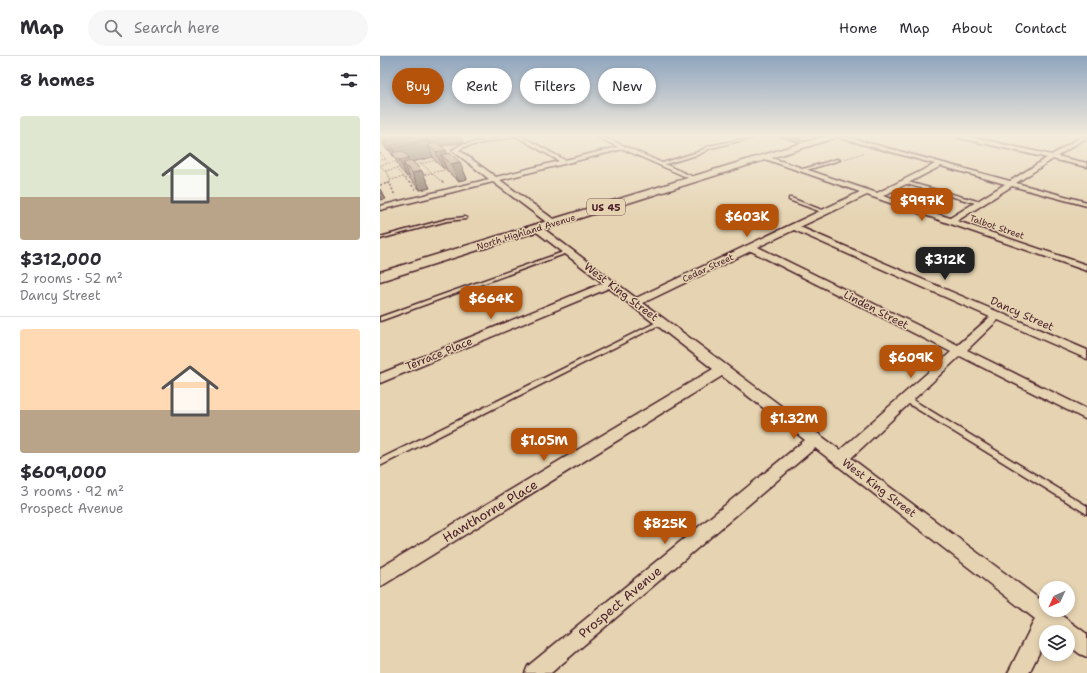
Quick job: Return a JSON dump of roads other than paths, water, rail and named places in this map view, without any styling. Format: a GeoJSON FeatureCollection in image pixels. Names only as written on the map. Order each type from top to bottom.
{"type":"FeatureCollection","features":[{"type":"Feature","properties":{"kind":"main road","name":"North Highland Avenue"},"geometry":{"type":"LineString","coordinates":[[380,277],[740,165]]}},
{"type":"Feature","properties":{"kind":"street"},"geometry":{"type":"LineString","coordinates":[[474,165],[553,223]]}},
{"type":"Feature","properties":{"kind":"street"},"geometry":{"type":"LineString","coordinates":[[380,208],[553,165]]}},
{"type":"Feature","properties":{"kind":"street"},"geometry":{"type":"LineString","coordinates":[[663,165],[696,179]]}},
{"type":"Feature","properties":{"kind":"street","name":"Talbot Street"},"geometry":{"type":"LineString","coordinates":[[787,165],[1087,268]]}},
{"type":"Feature","properties":{"kind":"street"},"geometry":{"type":"LineString","coordinates":[[877,196],[939,165]]}},
{"type":"Feature","properties":{"kind":"street"},"geometry":{"type":"LineString","coordinates":[[944,165],[1087,204]]}},
{"type":"Feature","properties":{"kind":"street"},"geometry":{"type":"LineString","coordinates":[[951,221],[1041,165]]}},
{"type":"Feature","properties":{"kind":"street","name":"Cedar Street"},"geometry":{"type":"LineString","coordinates":[[635,302],[867,192]]}},
{"type":"Feature","properties":{"kind":"street","name":"Dancy Street"},"geometry":{"type":"LineString","coordinates":[[794,227],[1087,355]]}},
{"type":"Feature","properties":{"kind":"street","name":"West King Street"},"geometry":{"type":"LineString","coordinates":[[537,228],[1039,610]]}},
{"type":"Feature","properties":{"kind":"street","name":"Linden Street"},"geometry":{"type":"LineString","coordinates":[[751,247],[1087,415]]}},
{"type":"Feature","properties":{"kind":"street","name":"Terrace Place"},"geometry":{"type":"LineString","coordinates":[[380,378],[610,284]]}},
{"type":"Feature","properties":{"kind":"street"},"geometry":{"type":"LineString","coordinates":[[840,459],[997,316]]}},
{"type":"Feature","properties":{"kind":"street","name":"Hawthorne Place"},"geometry":{"type":"LineString","coordinates":[[380,578],[723,369]]}},
{"type":"Feature","properties":{"kind":"street","name":"Prospect Avenue"},"geometry":{"type":"LineString","coordinates":[[535,673],[815,440]]}},
{"type":"Feature","properties":{"kind":"street"},"geometry":{"type":"LineString","coordinates":[[1018,673],[1046,617]]}},
{"type":"Feature","properties":{"kind":"street","name":"West King Street"},"geometry":{"type":"LineString","coordinates":[[1048,617],[1059,625]]}},
{"type":"Feature","properties":{"kind":"street","name":"West King Street"},"geometry":{"type":"LineString","coordinates":[[1075,638],[1087,647]]}},
{"type":"Feature","properties":{"kind":"lane"},"geometry":{"type":"LineString","coordinates":[[802,170],[821,165]]}},
{"type":"Feature","properties":{"kind":"lane"},"geometry":{"type":"LineString","coordinates":[[904,182],[980,203]]}},
{"type":"Feature","properties":{"kind":"lane"},"geometry":{"type":"LineString","coordinates":[[790,199],[825,212]]}},
{"type":"Feature","properties":{"kind":"lane"},"geometry":{"type":"LineString","coordinates":[[380,238],[447,220],[465,218]]}},
{"type":"Feature","properties":{"kind":"lane"},"geometry":{"type":"LineString","coordinates":[[380,319],[568,252]]}},
{"type":"Feature","properties":{"kind":"lane"},"geometry":{"type":"LineString","coordinates":[[380,463],[661,322]]}},
{"type":"Feature","properties":{"kind":"lane"},"geometry":{"type":"LineString","coordinates":[[906,399],[1087,510]]}}]}
